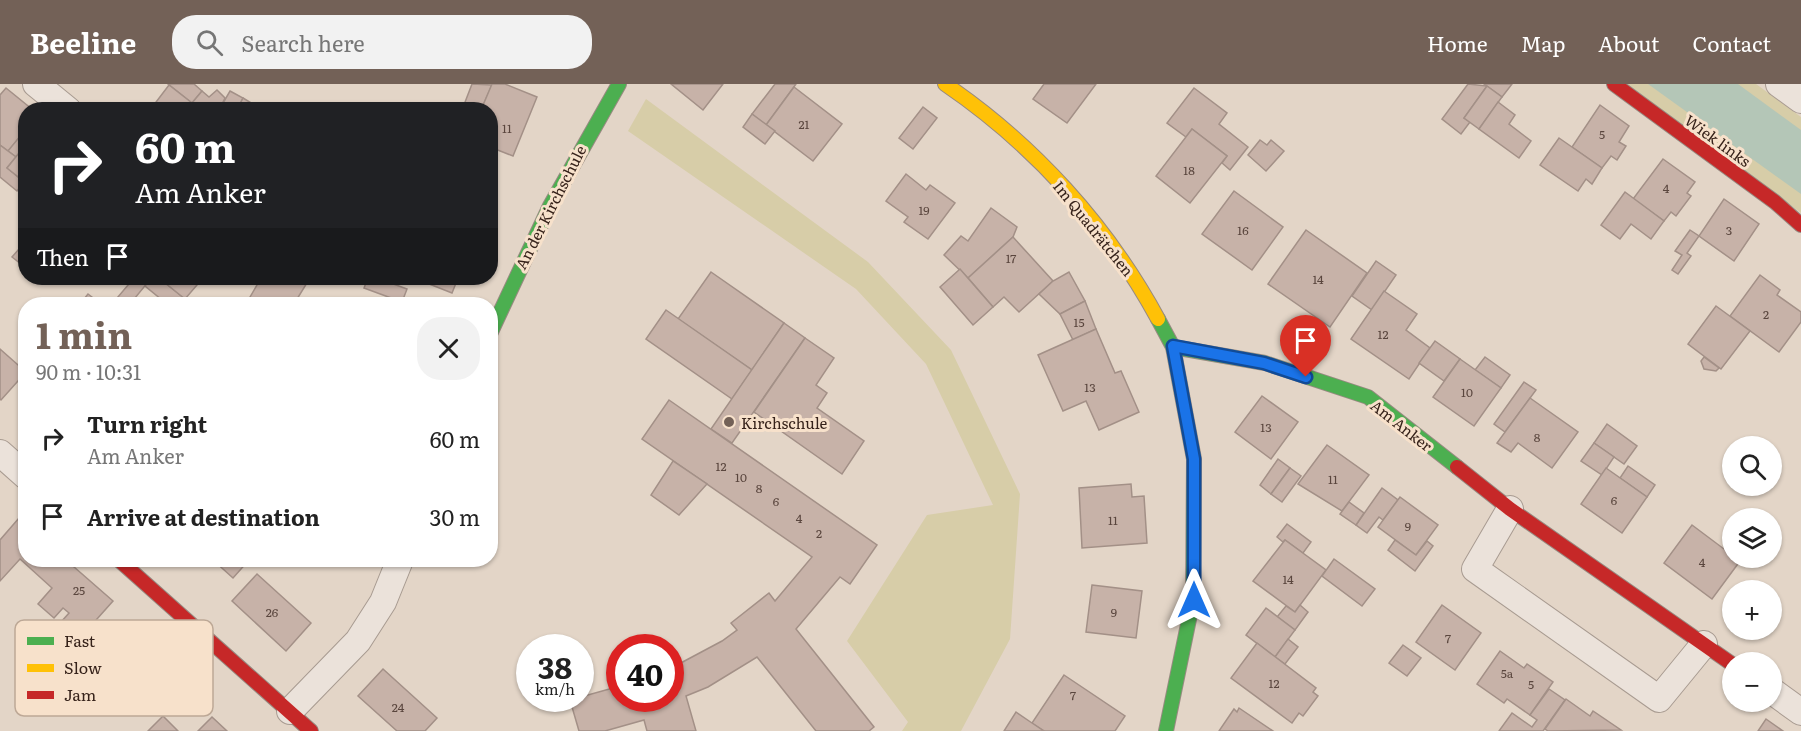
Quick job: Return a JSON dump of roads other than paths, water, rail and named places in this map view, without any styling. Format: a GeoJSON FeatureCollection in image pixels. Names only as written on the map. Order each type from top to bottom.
{"type":"FeatureCollection","features":[{"type":"Feature","properties":{"kind":"street"},"geometry":{"type":"LineString","coordinates":[[36,84],[58,102]]}},
{"type":"Feature","properties":{"kind":"street","name":"An der Kirchschule"},"geometry":{"type":"LineString","coordinates":[[498,316],[544,215],[577,153],[619,84]]}},
{"type":"Feature","properties":{"kind":"street","name":"Im Quadrätchen"},"geometry":{"type":"LineString","coordinates":[[945,84],[989,114],[1073,196],[1132,272],[1173,346],[1194,459],[1194,600],[1166,731]]}},
{"type":"Feature","properties":{"kind":"street","name":"Wiek links"},"geometry":{"type":"LineString","coordinates":[[1614,84],[1775,202],[1801,225]]}},
{"type":"Feature","properties":{"kind":"street"},"geometry":{"type":"LineString","coordinates":[[1779,84],[1801,100]]}},
{"type":"Feature","properties":{"kind":"street","name":"Am Anker"},"geometry":{"type":"LineString","coordinates":[[1173,346],[1264,363],[1368,397],[1510,510],[1722,657]]}},
{"type":"Feature","properties":{"kind":"street"},"geometry":{"type":"LineString","coordinates":[[0,453],[18,469]]}},
{"type":"Feature","properties":{"kind":"street"},"geometry":{"type":"LineString","coordinates":[[1510,510],[1475,569],[1659,699],[1704,644]]}},
{"type":"Feature","properties":{"kind":"street"},"geometry":{"type":"LineString","coordinates":[[127,567],[187,620]]}},
{"type":"Feature","properties":{"kind":"street"},"geometry":{"type":"LineString","coordinates":[[290,711],[358,641],[383,602],[397,567]]}},
{"type":"Feature","properties":{"kind":"street"},"geometry":{"type":"LineString","coordinates":[[213,643],[311,731]]}},
{"type":"Feature","properties":{"kind":"street"},"geometry":{"type":"LineString","coordinates":[[1782,698],[1801,712]]}},
{"type":"Feature","properties":{"kind":"place","name":"Kirchschule"},"geometry":{"type":"Point","coordinates":[729,422]}}]}
